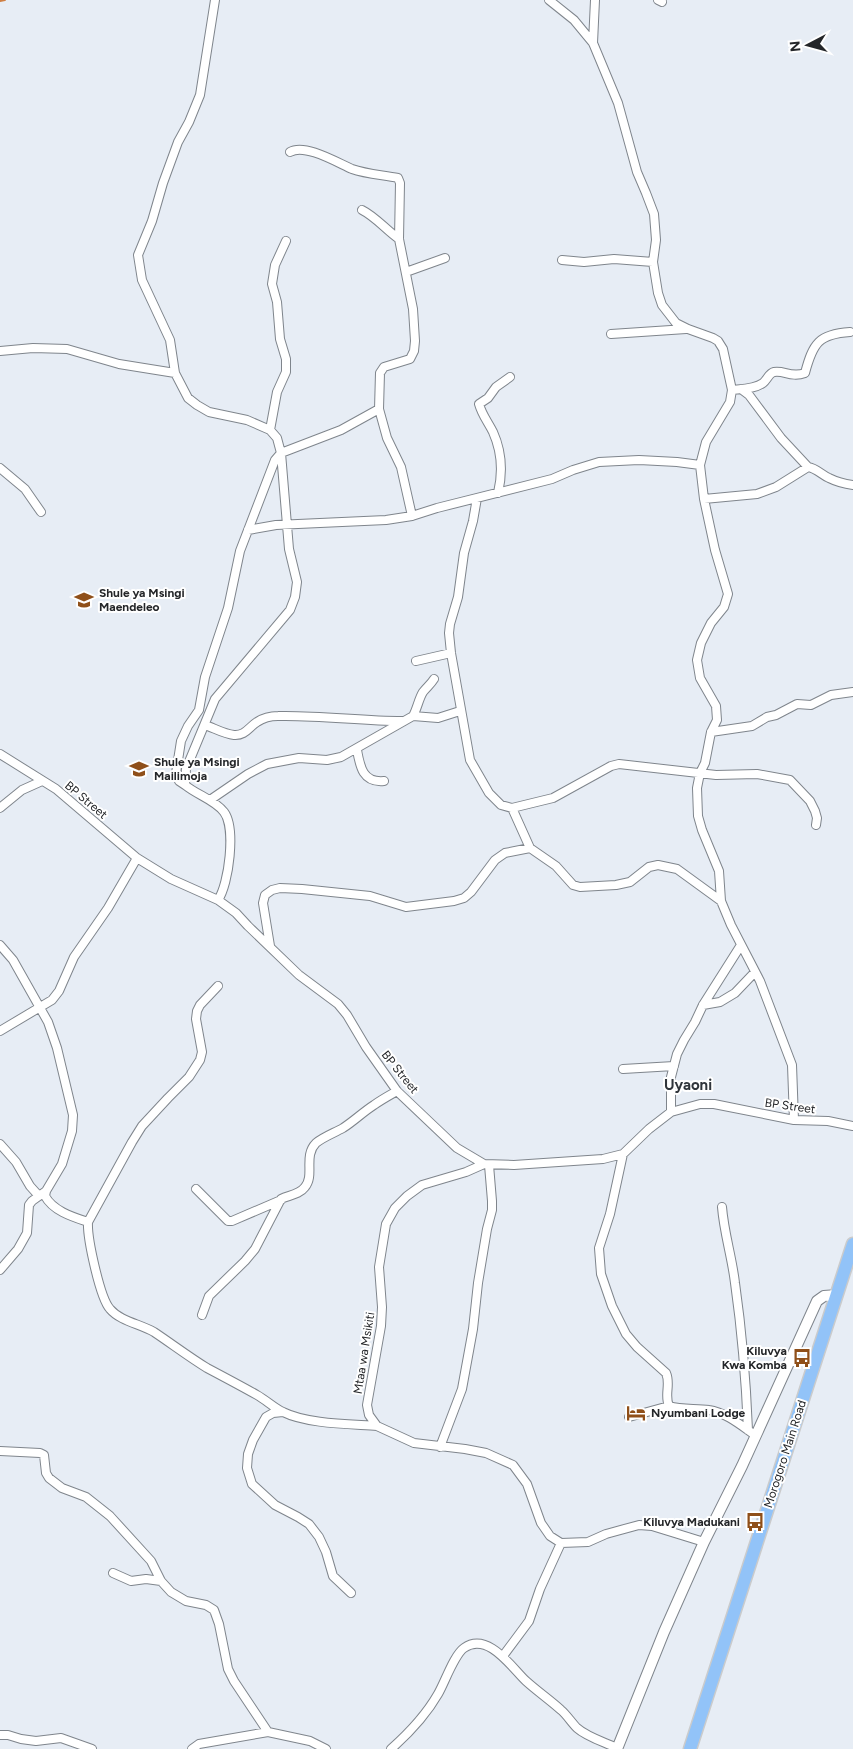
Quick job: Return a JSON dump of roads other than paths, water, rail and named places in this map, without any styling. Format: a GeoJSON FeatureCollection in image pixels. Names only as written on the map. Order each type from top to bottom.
{"type":"FeatureCollection","features":[{"type":"Feature","properties":{"kind":"highway","name":"Morogoro Main Road"},"geometry":{"type":"LineString","coordinates":[[690,1749],[853,1244]]}},
{"type":"Feature","properties":{"kind":"street"},"geometry":{"type":"LineString","coordinates":[[185,785],[186,769],[215,699],[290,610],[295,597],[297,582],[289,549],[281,453],[277,438],[270,430],[246,420],[209,412],[188,398],[175,373],[170,340],[142,280],[138,255],[152,221],[178,142],[190,122],[200,95],[215,0]]}},
{"type":"Feature","properties":{"kind":"street"},"geometry":{"type":"LineString","coordinates":[[548,0],[574,20],[593,43],[618,103],[637,172],[654,214],[656,240],[653,262],[662,305],[676,323],[713,338],[718,341],[723,349],[732,390],[730,402],[706,442],[700,465],[704,498],[728,594],[724,607],[711,623],[701,643],[697,660],[700,678],[716,706],[717,720],[711,732],[705,763],[700,772],[697,788],[698,816],[719,871],[721,901],[755,972],[792,1065],[794,1120]]}},
{"type":"Feature","properties":{"kind":"street"},"geometry":{"type":"LineString","coordinates":[[593,43],[595,0]]}},
{"type":"Feature","properties":{"kind":"street"},"geometry":{"type":"LineString","coordinates":[[290,152],[299,150],[320,155],[336,160],[353,169],[398,178],[400,190],[399,240],[413,309],[415,341],[414,351],[410,359],[384,367],[380,373],[379,409],[387,438],[401,467],[412,516]]}},
{"type":"Feature","properties":{"kind":"street"},"geometry":{"type":"LineString","coordinates":[[362,210],[372,215],[387,231],[399,240]]}},
{"type":"Feature","properties":{"kind":"street"},"geometry":{"type":"LineString","coordinates":[[270,430],[277,392],[286,372],[286,359],[280,339],[277,302],[272,284],[275,266],[286,241]]}},
{"type":"Feature","properties":{"kind":"street"},"geometry":{"type":"LineString","coordinates":[[406,272],[445,258]]}},
{"type":"Feature","properties":{"kind":"street"},"geometry":{"type":"LineString","coordinates":[[562,260],[584,262],[614,259],[653,262]]}},
{"type":"Feature","properties":{"kind":"street"},"geometry":{"type":"LineString","coordinates":[[611,334],[688,329]]}},
{"type":"Feature","properties":{"kind":"street"},"geometry":{"type":"LineString","coordinates":[[732,390],[756,387],[763,383],[772,372],[798,376],[806,373],[809,359],[817,343],[832,333],[850,332]]}},
{"type":"Feature","properties":{"kind":"street"},"geometry":{"type":"LineString","coordinates":[[0,351],[33,348],[67,349],[119,364],[175,373]]}},
{"type":"Feature","properties":{"kind":"street"},"geometry":{"type":"LineString","coordinates":[[498,493],[502,466],[498,447],[480,404],[488,398],[496,387],[510,377]]}},
{"type":"Feature","properties":{"kind":"street"},"geometry":{"type":"LineString","coordinates":[[741,389],[749,395],[781,438],[808,467],[842,484],[853,485]]}},
{"type":"Feature","properties":{"kind":"street"},"geometry":{"type":"LineString","coordinates":[[218,900],[228,866],[230,835],[227,819],[224,811],[210,800],[195,794],[179,781],[176,773],[181,741],[199,710],[206,677],[228,608],[240,551],[276,460],[281,453],[341,430],[379,409]]}},
{"type":"Feature","properties":{"kind":"street"},"geometry":{"type":"LineString","coordinates":[[248,530],[287,524],[386,520],[412,516],[552,479],[600,462],[626,459],[700,465]]}},
{"type":"Feature","properties":{"kind":"street"},"geometry":{"type":"LineString","coordinates":[[704,498],[757,494],[776,487],[808,467]]}},
{"type":"Feature","properties":{"kind":"street"},"geometry":{"type":"LineString","coordinates":[[0,468],[25,489],[41,512]]}},
{"type":"Feature","properties":{"kind":"street"},"geometry":{"type":"LineString","coordinates":[[477,498],[464,553],[458,597],[449,633],[460,711],[470,760],[489,793],[501,805],[512,808],[553,798],[611,766],[619,764],[716,775],[757,774],[790,780],[810,801],[817,818],[816,825]]}},
{"type":"Feature","properties":{"kind":"street"},"geometry":{"type":"LineString","coordinates":[[416,661],[451,653]]}},
{"type":"Feature","properties":{"kind":"street"},"geometry":{"type":"LineString","coordinates":[[412,716],[423,693],[434,679]]}},
{"type":"Feature","properties":{"kind":"street"},"geometry":{"type":"LineString","coordinates":[[711,732],[752,726],[797,704],[811,705],[831,695],[853,692]]}},
{"type":"Feature","properties":{"kind":"street"},"geometry":{"type":"LineString","coordinates":[[210,800],[248,774],[267,764],[299,758],[328,760],[341,757],[412,716],[433,718],[460,711]]}},
{"type":"Feature","properties":{"kind":"street"},"geometry":{"type":"LineString","coordinates":[[205,725],[233,735],[240,735],[266,717],[277,715],[402,721]]}},
{"type":"Feature","properties":{"kind":"street"},"geometry":{"type":"LineString","coordinates":[[356,750],[359,764],[366,777],[371,781],[384,781]]}},
{"type":"Feature","properties":{"kind":"street","name":"BP Street"},"geometry":{"type":"LineString","coordinates":[[0,754],[70,800],[137,858],[171,879],[218,900],[236,913],[299,975],[338,1004],[397,1091],[457,1148],[486,1164]]}},
{"type":"Feature","properties":{"kind":"street"},"geometry":{"type":"LineString","coordinates":[[0,808],[22,790],[42,781]]}},
{"type":"Feature","properties":{"kind":"street"},"geometry":{"type":"LineString","coordinates":[[512,808],[530,848],[556,866],[573,885],[580,887],[616,885],[630,882],[649,867],[658,865],[668,866],[677,869],[721,901]]}},
{"type":"Feature","properties":{"kind":"street"},"geometry":{"type":"LineString","coordinates":[[270,947],[263,903],[265,895],[272,890],[280,888],[302,889],[370,896],[406,907],[454,901],[464,898],[471,892],[495,860],[505,853],[530,848]]}},
{"type":"Feature","properties":{"kind":"street"},"geometry":{"type":"LineString","coordinates":[[0,1031],[52,1000],[59,991],[74,957],[108,908],[137,858]]}},
{"type":"Feature","properties":{"kind":"street"},"geometry":{"type":"LineString","coordinates":[[671,1112],[671,1077],[677,1054],[703,1005],[741,945]]}},
{"type":"Feature","properties":{"kind":"street"},"geometry":{"type":"LineString","coordinates":[[0,1270],[18,1249],[27,1233],[29,1206],[39,1196],[62,1164],[72,1131],[72,1115],[57,1048],[48,1022],[14,960],[2,950]]}},
{"type":"Feature","properties":{"kind":"street"},"geometry":{"type":"LineString","coordinates":[[703,1005],[720,1002],[735,993],[755,972]]}},
{"type":"Feature","properties":{"kind":"street"},"geometry":{"type":"LineString","coordinates":[[218,986],[197,1011],[196,1019],[202,1052],[200,1060],[189,1077],[142,1126],[88,1222],[87,1232],[92,1258],[108,1308],[115,1314],[151,1331],[206,1367],[257,1395],[283,1412],[341,1424],[377,1426],[414,1443],[486,1453],[513,1465],[527,1484],[541,1523],[550,1536],[561,1543],[588,1542],[606,1534],[639,1525],[652,1526],[704,1542]]}},
{"type":"Feature","properties":{"kind":"street"},"geometry":{"type":"LineString","coordinates":[[623,1068],[674,1066]]}},
{"type":"Feature","properties":{"kind":"street"},"geometry":{"type":"LineString","coordinates":[[196,1189],[228,1221],[297,1194],[309,1182],[309,1159],[311,1150],[316,1142],[344,1127],[397,1091]]}},
{"type":"Feature","properties":{"kind":"street","name":"BP Street"},"geometry":{"type":"LineString","coordinates":[[623,1154],[649,1129],[671,1112],[700,1104],[714,1104],[794,1120],[828,1121],[853,1126]]}},
{"type":"Feature","properties":{"kind":"street"},"geometry":{"type":"LineString","coordinates":[[0,1144],[16,1162],[30,1186],[39,1196],[46,1196],[52,1205],[88,1222]]}},
{"type":"Feature","properties":{"kind":"street"},"geometry":{"type":"LineString","coordinates":[[440,1447],[462,1388],[487,1229],[492,1210],[486,1164],[514,1165],[603,1159],[623,1154],[610,1214],[599,1248],[601,1274],[612,1306],[626,1334],[637,1347],[666,1373],[669,1379],[666,1400],[669,1406]]}},
{"type":"Feature","properties":{"kind":"street","name":"Mtaa wa Msikiti"},"geometry":{"type":"LineString","coordinates":[[377,1426],[369,1415],[367,1405],[381,1326],[382,1307],[379,1267],[386,1224],[395,1208],[422,1185],[486,1164]]}},
{"type":"Feature","properties":{"kind":"street"},"geometry":{"type":"LineString","coordinates":[[202,1314],[209,1296],[255,1249],[282,1199]]}},
{"type":"Feature","properties":{"kind":"street"},"geometry":{"type":"LineString","coordinates":[[722,1207],[724,1228],[735,1282],[751,1433]]}},
{"type":"Feature","properties":{"kind":"street"},"geometry":{"type":"LineString","coordinates":[[391,1749],[419,1721],[437,1696],[464,1648],[481,1644],[503,1656],[526,1681],[562,1711],[577,1728],[617,1749],[664,1632],[704,1542],[742,1466],[751,1433],[817,1301],[824,1296],[837,1295]]}},
{"type":"Feature","properties":{"kind":"street"},"geometry":{"type":"LineString","coordinates":[[629,1417],[669,1406],[711,1410],[722,1414],[751,1433]]}},
{"type":"Feature","properties":{"kind":"street"},"geometry":{"type":"LineString","coordinates":[[283,1412],[273,1413],[266,1417],[253,1440],[248,1454],[247,1468],[252,1484],[275,1506],[309,1524],[319,1537],[326,1552],[333,1576],[351,1593]]}},
{"type":"Feature","properties":{"kind":"street"},"geometry":{"type":"LineString","coordinates":[[0,1451],[40,1453],[44,1455],[46,1472],[49,1478],[62,1488],[86,1497],[110,1516],[151,1561],[161,1581],[172,1592],[186,1601],[206,1605],[214,1610],[219,1624],[228,1669],[268,1732]]}},
{"type":"Feature","properties":{"kind":"street"},"geometry":{"type":"LineString","coordinates":[[503,1656],[529,1622],[540,1589],[561,1543]]}},
{"type":"Feature","properties":{"kind":"street"},"geometry":{"type":"LineString","coordinates":[[113,1573],[131,1581],[161,1581]]}},
{"type":"Feature","properties":{"kind":"street"},"geometry":{"type":"LineString","coordinates":[[196,1747],[268,1732],[310,1741],[326,1749]]}},
{"type":"Feature","properties":{"kind":"street"},"geometry":{"type":"LineString","coordinates":[[0,1735],[36,1741],[61,1738],[92,1749]]}},
{"type":"Feature","properties":{"kind":"street"},"geometry":{"type":"LineString","coordinates":[[196,1747],[208,1749]]}},
{"type":"Feature","properties":{"kind":"waterway"},"geometry":{"type":"LineString","coordinates":[[0,1],[5,0]]}},
{"type":"Feature","properties":{"kind":"place","name":"Shule ya Msingi Maendeleo"},"geometry":{"type":"Point","coordinates":[84,600]}},
{"type":"Feature","properties":{"kind":"place","name":"Shule ya Msingi Mailimoja"},"geometry":{"type":"Point","coordinates":[139,769]}},
{"type":"Feature","properties":{"kind":"place","name":"Kiluvya Kwa Komba"},"geometry":{"type":"Point","coordinates":[802,1358]}},
{"type":"Feature","properties":{"kind":"place","name":"Nyumbani Lodge"},"geometry":{"type":"Point","coordinates":[636,1413]}},
{"type":"Feature","properties":{"kind":"place","name":"Kiluvya Madukani"},"geometry":{"type":"Point","coordinates":[755,1522]}},
{"type":"Feature","properties":{"kind":"district","name":"Uyaoni"},"geometry":{"type":"Point","coordinates":[688,1085]}}]}
